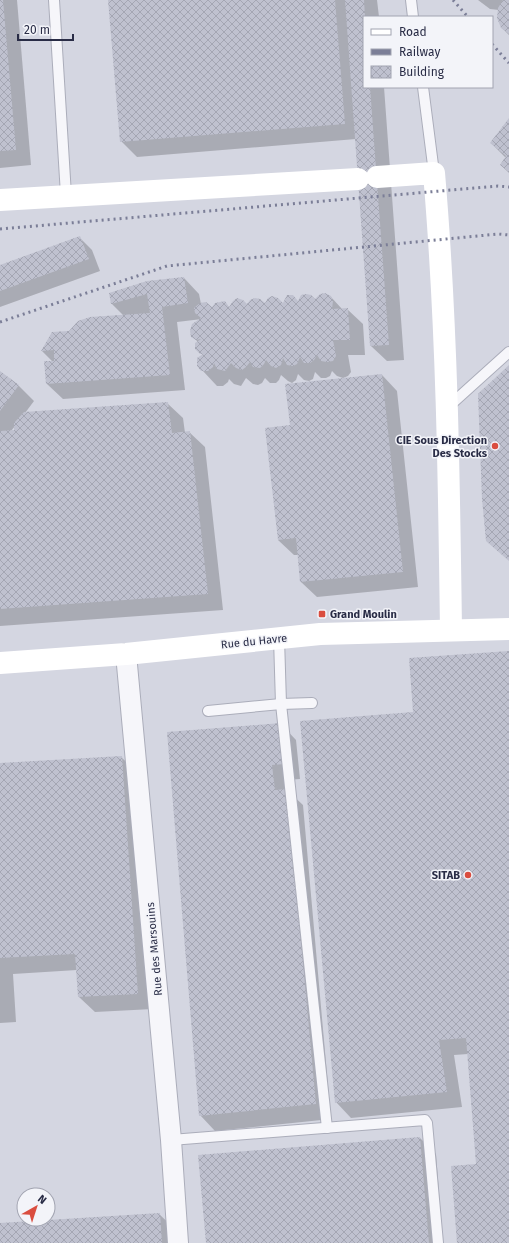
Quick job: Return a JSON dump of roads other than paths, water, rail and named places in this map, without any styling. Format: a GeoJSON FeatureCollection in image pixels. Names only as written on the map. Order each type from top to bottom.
{"type":"FeatureCollection","features":[{"type":"Feature","properties":{"kind":"street"},"geometry":{"type":"LineString","coordinates":[[0,200],[434,173],[439,230],[448,407],[451,630]]}},
{"type":"Feature","properties":{"kind":"street","name":"Rue du Havre"},"geometry":{"type":"LineString","coordinates":[[0,663],[126,654],[320,634],[509,629]]}},
{"type":"Feature","properties":{"kind":"street","name":"Rue des Marsouins"},"geometry":{"type":"LineString","coordinates":[[126,654],[171,1140],[178,1243]]}},
{"type":"Feature","properties":{"kind":"lane"},"geometry":{"type":"LineString","coordinates":[[54,0],[66,195]]}},
{"type":"Feature","properties":{"kind":"lane"},"geometry":{"type":"LineString","coordinates":[[411,0],[413,16]]}},
{"type":"Feature","properties":{"kind":"lane"},"geometry":{"type":"LineString","coordinates":[[423,88],[434,173]]}},
{"type":"Feature","properties":{"kind":"lane"},"geometry":{"type":"LineString","coordinates":[[448,407],[509,352]]}},
{"type":"Feature","properties":{"kind":"lane"},"geometry":{"type":"LineString","coordinates":[[280,638],[281,704],[327,1128]]}},
{"type":"Feature","properties":{"kind":"lane"},"geometry":{"type":"LineString","coordinates":[[208,711],[281,704],[312,703]]}},
{"type":"Feature","properties":{"kind":"lane"},"geometry":{"type":"LineString","coordinates":[[171,1140],[421,1119],[425,1120],[427,1123],[438,1243]]}},
{"type":"Feature","properties":{"kind":"railway"},"geometry":{"type":"LineString","coordinates":[[453,0],[467,16]]}},
{"type":"Feature","properties":{"kind":"railway"},"geometry":{"type":"LineString","coordinates":[[493,45],[509,63]]}},
{"type":"Feature","properties":{"kind":"railway"},"geometry":{"type":"LineString","coordinates":[[0,229],[498,186],[509,187]]}},
{"type":"Feature","properties":{"kind":"railway"},"geometry":{"type":"LineString","coordinates":[[0,322],[167,266],[498,234],[509,235]]}},
{"type":"Feature","properties":{"kind":"place","name":"CIE Sous Direction Des Stocks"},"geometry":{"type":"Point","coordinates":[495,446]}},
{"type":"Feature","properties":{"kind":"place","name":"Grand Moulin"},"geometry":{"type":"Point","coordinates":[322,614]}},
{"type":"Feature","properties":{"kind":"place","name":"SITAB"},"geometry":{"type":"Point","coordinates":[468,875]}}]}
